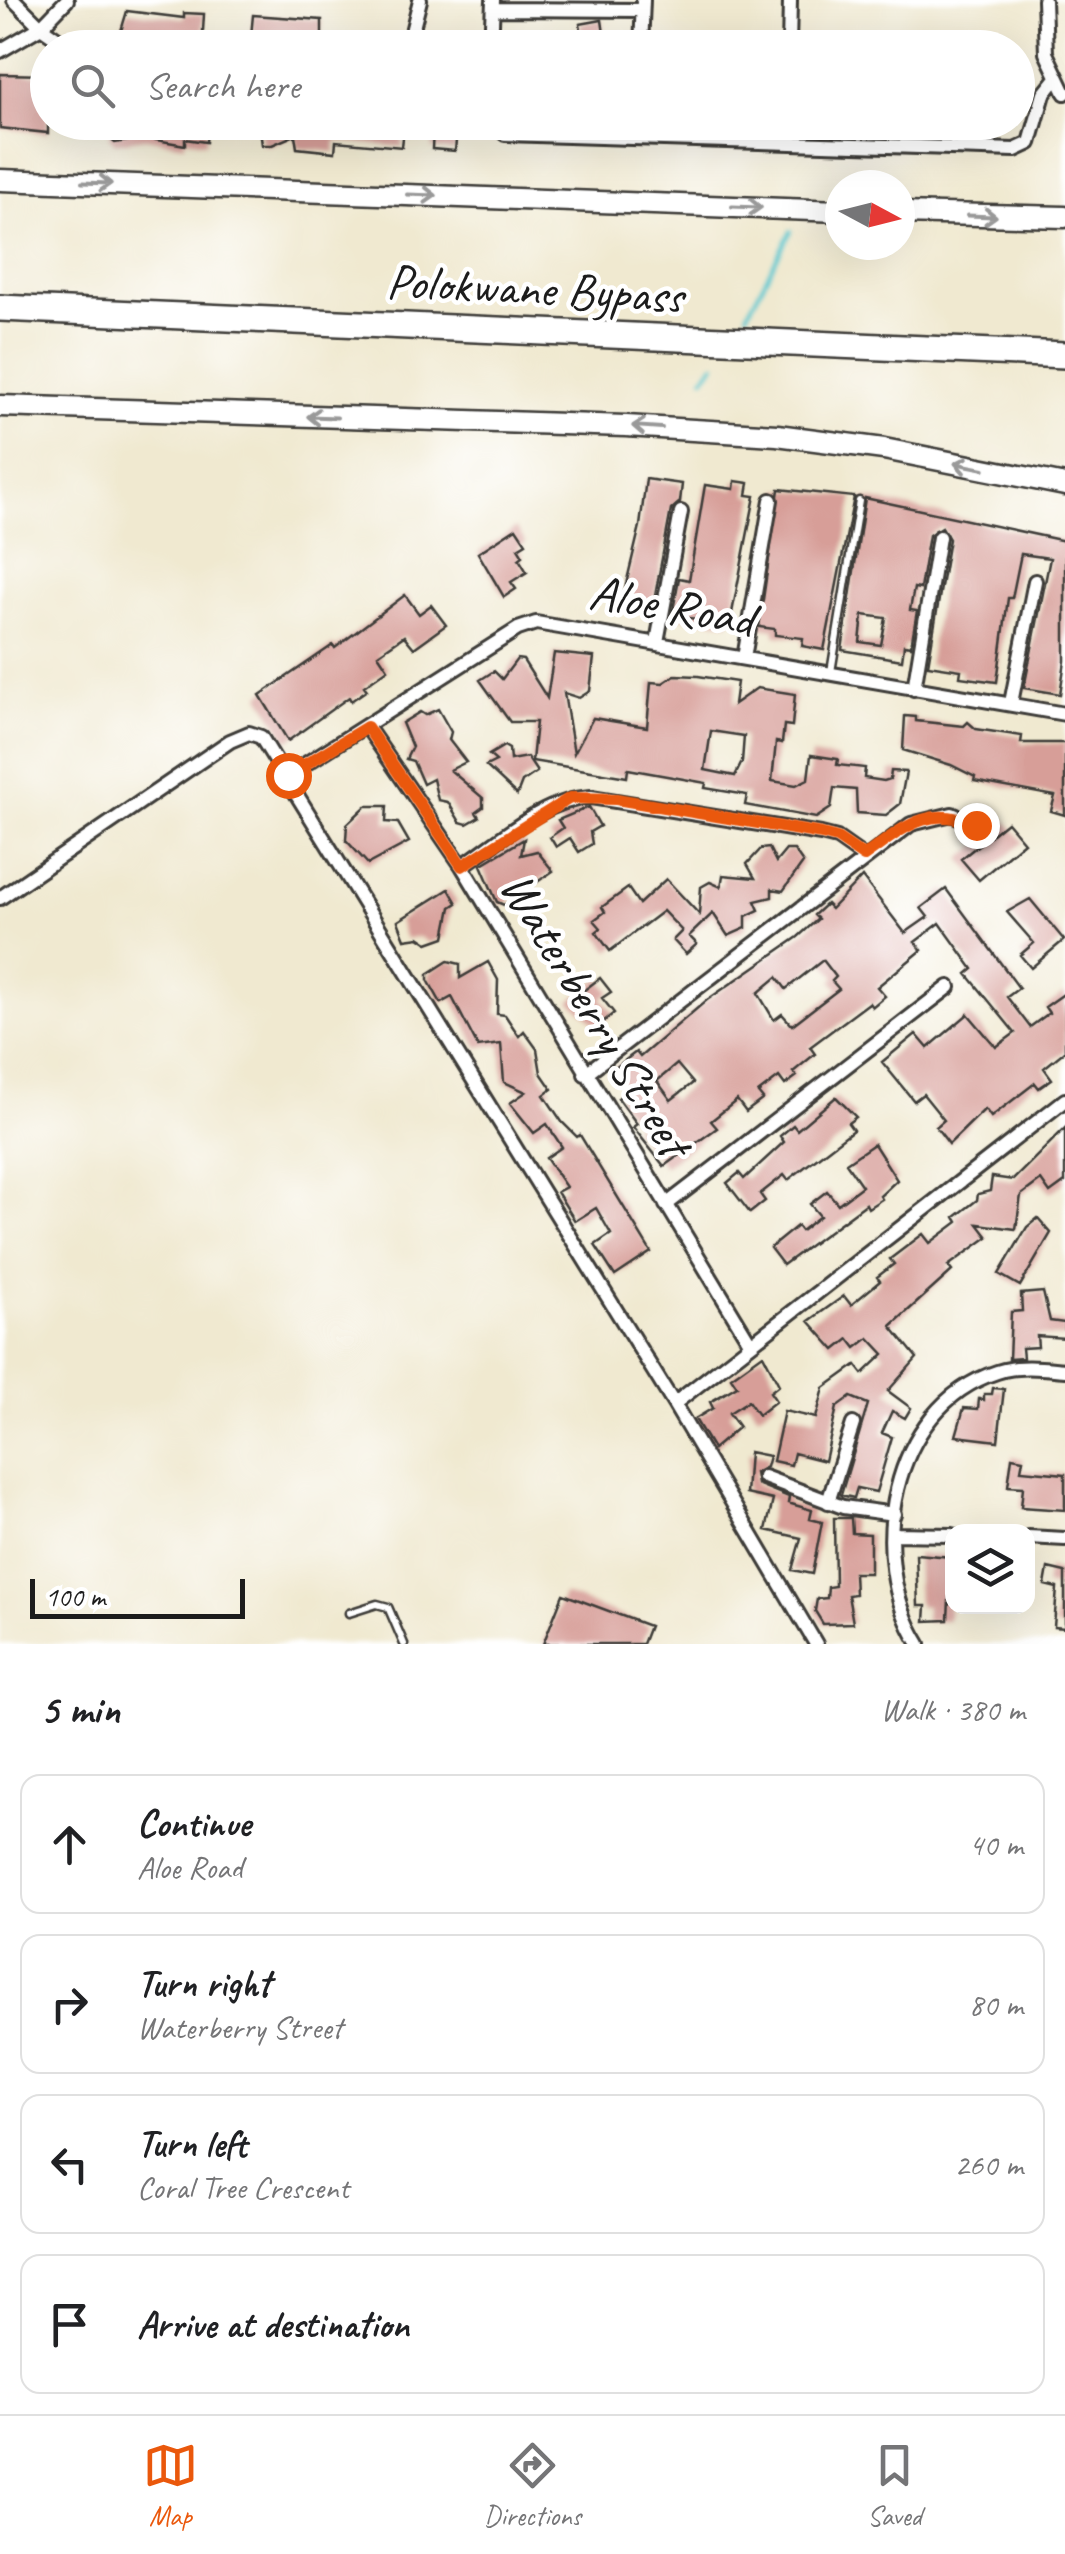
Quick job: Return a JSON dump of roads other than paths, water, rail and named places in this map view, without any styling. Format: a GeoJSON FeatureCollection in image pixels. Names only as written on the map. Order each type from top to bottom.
{"type":"FeatureCollection","features":[{"type":"Feature","properties":{"kind":"highway","name":"Polokwane Bypass"},"geometry":{"type":"LineString","coordinates":[[0,308],[1065,356]]}},
{"type":"Feature","properties":{"kind":"main road"},"geometry":{"type":"LineString","coordinates":[[0,180],[825,210]]}},
{"type":"Feature","properties":{"kind":"main road"},"geometry":{"type":"LineString","coordinates":[[915,213],[1065,216]]}},
{"type":"Feature","properties":{"kind":"main road"},"geometry":{"type":"LineString","coordinates":[[0,406],[626,426],[777,436],[884,449],[1065,485]]}},
{"type":"Feature","properties":{"kind":"street"},"geometry":{"type":"LineString","coordinates":[[14,0],[45,30]]}},
{"type":"Feature","properties":{"kind":"street"},"geometry":{"type":"LineString","coordinates":[[36,30],[66,0]]}},
{"type":"Feature","properties":{"kind":"street"},"geometry":{"type":"LineString","coordinates":[[412,30],[420,0]]}},
{"type":"Feature","properties":{"kind":"street"},"geometry":{"type":"LineString","coordinates":[[789,30],[790,0]]}},
{"type":"Feature","properties":{"kind":"street"},"geometry":{"type":"LineString","coordinates":[[1044,0],[1042,28],[1056,78],[1065,93]]}},
{"type":"Feature","properties":{"kind":"street"},"geometry":{"type":"LineString","coordinates":[[492,30],[493,4],[642,5],[641,30]]}},
{"type":"Feature","properties":{"kind":"street"},"geometry":{"type":"LineString","coordinates":[[0,51],[30,33]]}},
{"type":"Feature","properties":{"kind":"street"},"geometry":{"type":"LineString","coordinates":[[1035,126],[1044,94],[1056,78]]}},
{"type":"Feature","properties":{"kind":"street"},"geometry":{"type":"LineString","coordinates":[[697,140],[1015,150],[1031,140]]}},
{"type":"Feature","properties":{"kind":"street"},"geometry":{"type":"LineString","coordinates":[[744,658],[770,500]]}},
{"type":"Feature","properties":{"kind":"street"},"geometry":{"type":"LineString","coordinates":[[657,642],[681,512]]}},
{"type":"Feature","properties":{"kind":"street"},"geometry":{"type":"LineString","coordinates":[[914,689],[939,537]]}},
{"type":"Feature","properties":{"kind":"street"},"geometry":{"type":"LineString","coordinates":[[1011,704],[1035,581]]}},
{"type":"Feature","properties":{"kind":"street","name":"Aloe Road"},"geometry":{"type":"LineString","coordinates":[[288,775],[518,629],[536,623],[1065,714]]}},
{"type":"Feature","properties":{"kind":"street","name":"Waterberry Street"},"geometry":{"type":"LineString","coordinates":[[367,727],[462,866],[751,1344]]}},
{"type":"Feature","properties":{"kind":"street"},"geometry":{"type":"LineString","coordinates":[[0,898],[241,735],[261,737],[674,1404],[816,1644]]}},
{"type":"Feature","properties":{"kind":"street"},"geometry":{"type":"LineString","coordinates":[[462,866],[545,810],[570,798],[590,797],[822,834],[837,838],[864,856]]}},
{"type":"Feature","properties":{"kind":"street"},"geometry":{"type":"LineString","coordinates":[[585,1074],[864,856],[911,824],[933,815],[952,814],[976,825]]}},
{"type":"Feature","properties":{"kind":"street"},"geometry":{"type":"LineString","coordinates":[[666,1206],[949,987]]}},
{"type":"Feature","properties":{"kind":"street"},"geometry":{"type":"LineString","coordinates":[[674,1404],[1065,1100]]}},
{"type":"Feature","properties":{"kind":"street"},"geometry":{"type":"LineString","coordinates":[[919,1644],[892,1585],[893,1534],[894,1514],[909,1456],[928,1420],[945,1403],[1000,1371],[1065,1370]]}},
{"type":"Feature","properties":{"kind":"street"},"geometry":{"type":"LineString","coordinates":[[828,1502],[854,1424]]}},
{"type":"Feature","properties":{"kind":"street"},"geometry":{"type":"LineString","coordinates":[[764,1477],[828,1502],[894,1514]]}},
{"type":"Feature","properties":{"kind":"street"},"geometry":{"type":"LineString","coordinates":[[893,1534],[945,1536]]}},
{"type":"Feature","properties":{"kind":"street"},"geometry":{"type":"LineString","coordinates":[[1035,1537],[1065,1538]]}},
{"type":"Feature","properties":{"kind":"lane"},"geometry":{"type":"LineString","coordinates":[[831,672],[859,501]]}},
{"type":"Feature","properties":{"kind":"lane"},"geometry":{"type":"LineString","coordinates":[[349,1613],[376,1604],[388,1607],[404,1644]]}},
{"type":"Feature","properties":{"kind":"waterway"},"geometry":{"type":"LineString","coordinates":[[747,314],[791,231]]}},
{"type":"Feature","properties":{"kind":"waterway"},"geometry":{"type":"LineString","coordinates":[[704,377],[715,364]]}}]}
